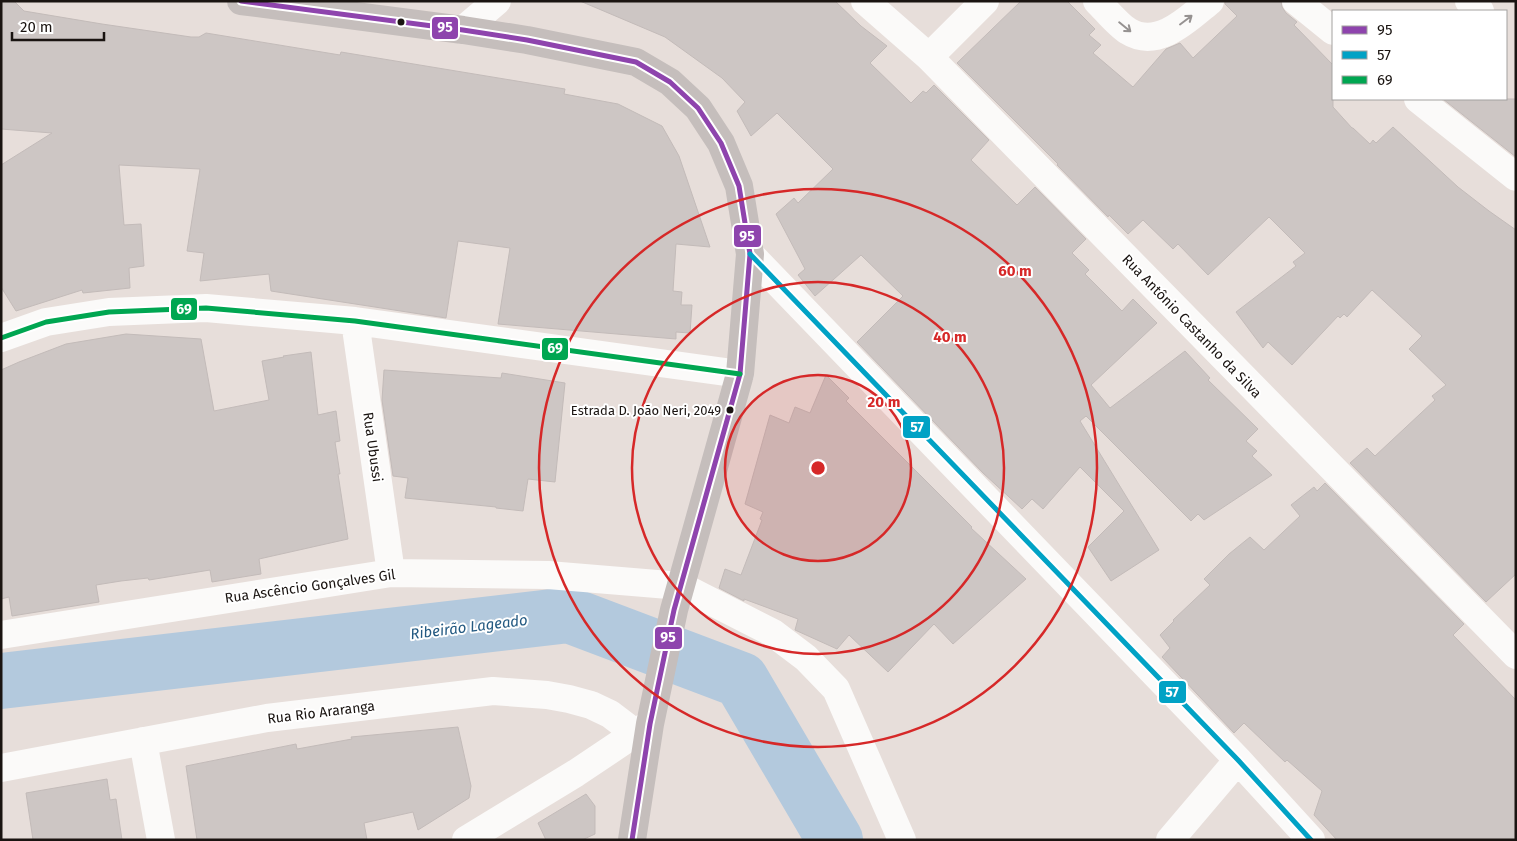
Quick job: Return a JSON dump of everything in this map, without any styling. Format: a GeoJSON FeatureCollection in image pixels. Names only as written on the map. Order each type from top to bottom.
{"type":"FeatureCollection","features":[{"type":"Feature","properties":{"kind":"main road"},"geometry":{"type":"LineString","coordinates":[[240,1],[463,30],[527,40],[636,62],[670,82],[698,108],[721,143],[739,186],[750,254],[740,374],[677,598],[646,720],[632,840]]}},
{"type":"Feature","properties":{"kind":"street"},"geometry":{"type":"LineString","coordinates":[[463,30],[498,1]]}},
{"type":"Feature","properties":{"kind":"street","name":"Rua Antônio Castanho da Silva"},"geometry":{"type":"LineString","coordinates":[[864,1],[929,58],[1516,655]]}},
{"type":"Feature","properties":{"kind":"street"},"geometry":{"type":"LineString","coordinates":[[929,58],[985,1]]}},
{"type":"Feature","properties":{"kind":"street"},"geometry":{"type":"LineString","coordinates":[[1097,1],[1128,31],[1145,37],[1160,35],[1175,29],[1210,1]]}},
{"type":"Feature","properties":{"kind":"street"},"geometry":{"type":"LineString","coordinates":[[1296,1],[1332,30]]}},
{"type":"Feature","properties":{"kind":"street"},"geometry":{"type":"LineString","coordinates":[[1469,1],[1479,10]]}},
{"type":"Feature","properties":{"kind":"street"},"geometry":{"type":"LineString","coordinates":[[1419,100],[1516,177]]}},
{"type":"Feature","properties":{"kind":"street"},"geometry":{"type":"LineString","coordinates":[[750,254],[1238,760],[1311,840]]}},
{"type":"Feature","properties":{"kind":"street"},"geometry":{"type":"LineString","coordinates":[[1,338],[46,322],[109,312],[206,308],[355,321],[740,374]]}},
{"type":"Feature","properties":{"kind":"street","name":"Rua Ubussi"},"geometry":{"type":"LineString","coordinates":[[355,321],[391,573]]}},
{"type":"Feature","properties":{"kind":"street","name":"Rua Ascêncio Gonçalves Gil"},"geometry":{"type":"LineString","coordinates":[[1,635],[391,573],[548,575],[677,598]]}},
{"type":"Feature","properties":{"kind":"street"},"geometry":{"type":"LineString","coordinates":[[677,598],[773,633],[806,658],[836,689],[902,840]]}},
{"type":"Feature","properties":{"kind":"street","name":"Rua Rio Araranga"},"geometry":{"type":"LineString","coordinates":[[1,768],[267,718],[493,691],[547,695],[569,699],[591,705],[610,714],[646,720]]}},
{"type":"Feature","properties":{"kind":"street"},"geometry":{"type":"LineString","coordinates":[[466,840],[576,773],[646,720]]}},
{"type":"Feature","properties":{"kind":"street"},"geometry":{"type":"LineString","coordinates":[[143,741],[161,840]]}},
{"type":"Feature","properties":{"kind":"street"},"geometry":{"type":"LineString","coordinates":[[1170,840],[1238,760]]}},
{"type":"Feature","properties":{"kind":"building"},"geometry":{"type":"Polygon","coordinates":[[[1,1],[14,1],[24,11],[191,37],[199,37],[206,33],[340,55],[341,52],[565,89],[564,94],[618,104],[662,126],[679,156],[710,247],[676,244],[673,291],[682,292],[681,305],[692,305],[690,333],[676,332],[676,339],[498,324],[510,248],[458,241],[446,318],[271,291],[269,274],[200,281],[204,253],[187,251],[200,169],[119,165],[124,225],[141,224],[144,266],[129,268],[130,288],[83,293],[82,290],[16,311],[1,287],[1,165],[52,133],[1,129],[1,1]]]}},
{"type":"Feature","properties":{"kind":"building"},"geometry":{"type":"Polygon","coordinates":[[[580,1],[835,1],[861,26],[887,46],[870,63],[911,103],[923,91],[926,93],[934,85],[989,140],[971,160],[1017,205],[1035,187],[1086,239],[1072,253],[1089,270],[1085,274],[1122,311],[1133,299],[1157,323],[1091,385],[1110,408],[1185,351],[1210,378],[1208,380],[1258,429],[1246,441],[1257,451],[1252,456],[1272,475],[1204,520],[1198,514],[1191,521],[1086,416],[1080,421],[1159,550],[1111,581],[1088,547],[1124,511],[1080,467],[1043,509],[1032,499],[1022,509],[983,473],[857,342],[903,296],[861,255],[815,296],[798,275],[805,269],[776,214],[794,198],[798,203],[833,169],[777,113],[751,136],[737,111],[745,102],[722,78],[665,37],[580,1]]]}},
{"type":"Feature","properties":{"kind":"building"},"geometry":{"type":"Polygon","coordinates":[[[1021,1],[1067,1],[1095,29],[1089,35],[1101,45],[1093,53],[1133,87],[1166,49],[1180,43],[1193,58],[1237,16],[1225,4],[1225,1],[1281,1],[1286,13],[1297,22],[1294,25],[1332,64],[1333,107],[1352,128],[1370,144],[1373,140],[1376,143],[1393,127],[1458,187],[1516,230],[1516,574],[1486,602],[1350,463],[1367,448],[1375,456],[1435,400],[1432,396],[1446,385],[1409,349],[1422,336],[1372,290],[1347,317],[1344,314],[1340,318],[1338,316],[1292,365],[1268,342],[1263,348],[1236,312],[1296,266],[1293,262],[1305,253],[1269,217],[1208,275],[1178,244],[1173,249],[1143,220],[1128,234],[1109,215],[1108,217],[957,63],[1021,1]]]}},
{"type":"Feature","properties":{"kind":"building"},"geometry":{"type":"Polygon","coordinates":[[[1516,99],[1516,157],[1444,100],[1516,99]]]}},
{"type":"Feature","properties":{"kind":"building"},"geometry":{"type":"Polygon","coordinates":[[[126,334],[201,339],[214,411],[269,400],[262,361],[311,352],[318,415],[336,411],[340,441],[335,442],[340,474],[338,474],[348,539],[259,559],[261,574],[212,582],[210,570],[149,580],[148,578],[96,585],[99,602],[12,616],[9,597],[1,599],[1,370],[66,344],[126,334]]]}},
{"type":"Feature","properties":{"kind":"building"},"geometry":{"type":"Polygon","coordinates":[[[384,370],[501,378],[502,373],[565,383],[555,482],[528,479],[523,511],[405,498],[408,478],[393,476],[382,400],[384,370]]]}},
{"type":"Feature","properties":{"kind":"building"},"geometry":{"type":"Polygon","coordinates":[[[826,375],[849,398],[846,401],[971,528],[1026,579],[953,644],[934,624],[888,672],[849,635],[837,649],[795,630],[798,619],[744,599],[744,601],[719,588],[725,569],[741,575],[762,520],[760,519],[763,512],[745,504],[770,415],[789,423],[795,407],[810,413],[826,375]]]}},
{"type":"Feature","properties":{"kind":"building"},"geometry":{"type":"Polygon","coordinates":[[[1325,483],[1464,624],[1453,635],[1516,700],[1516,840],[1337,840],[1314,815],[1322,791],[1287,760],[1285,762],[1244,723],[1234,733],[1162,657],[1170,648],[1160,635],[1210,585],[1204,579],[1229,554],[1250,537],[1264,550],[1300,516],[1291,505],[1314,487],[1317,491],[1325,483]]]}},
{"type":"Feature","properties":{"kind":"building"},"geometry":{"type":"Polygon","coordinates":[[[458,727],[471,786],[469,798],[418,830],[413,812],[364,823],[367,840],[197,840],[186,766],[296,744],[297,749],[352,739],[351,737],[458,727]]]}},
{"type":"Feature","properties":{"kind":"building"},"geometry":{"type":"Polygon","coordinates":[[[107,779],[110,800],[116,799],[122,840],[33,840],[26,793],[107,779]]]}},
{"type":"Feature","properties":{"kind":"building"},"geometry":{"type":"Polygon","coordinates":[[[586,794],[595,806],[595,834],[582,840],[546,840],[538,823],[586,794]]]}},
{"type":"Feature","properties":{"kind":"waterway","name":"Ribeirão Lageado"},"geometry":{"type":"LineString","coordinates":[[1,681],[569,615],[741,680],[835,840]]}},
{"type":"Feature","properties":{"kind":"transit line","name":"95"},"geometry":{"type":"LineString","coordinates":[[241,1],[463,30],[527,40],[636,62],[670,82],[698,108],[721,143],[739,186],[750,254],[740,374],[674,610],[650,724],[632,840]]}},
{"type":"Feature","properties":{"kind":"transit line","name":"57"},"geometry":{"type":"LineString","coordinates":[[750,254],[1238,760],[1311,840]]}},
{"type":"Feature","properties":{"kind":"transit line","name":"69"},"geometry":{"type":"LineString","coordinates":[[1,338],[46,322],[109,312],[206,308],[355,321],[740,374]]}},
{"type":"Feature","properties":{"kind":"place","name":"Estrada D. João Neri, 2049"},"geometry":{"type":"Point","coordinates":[730,410]}}]}
